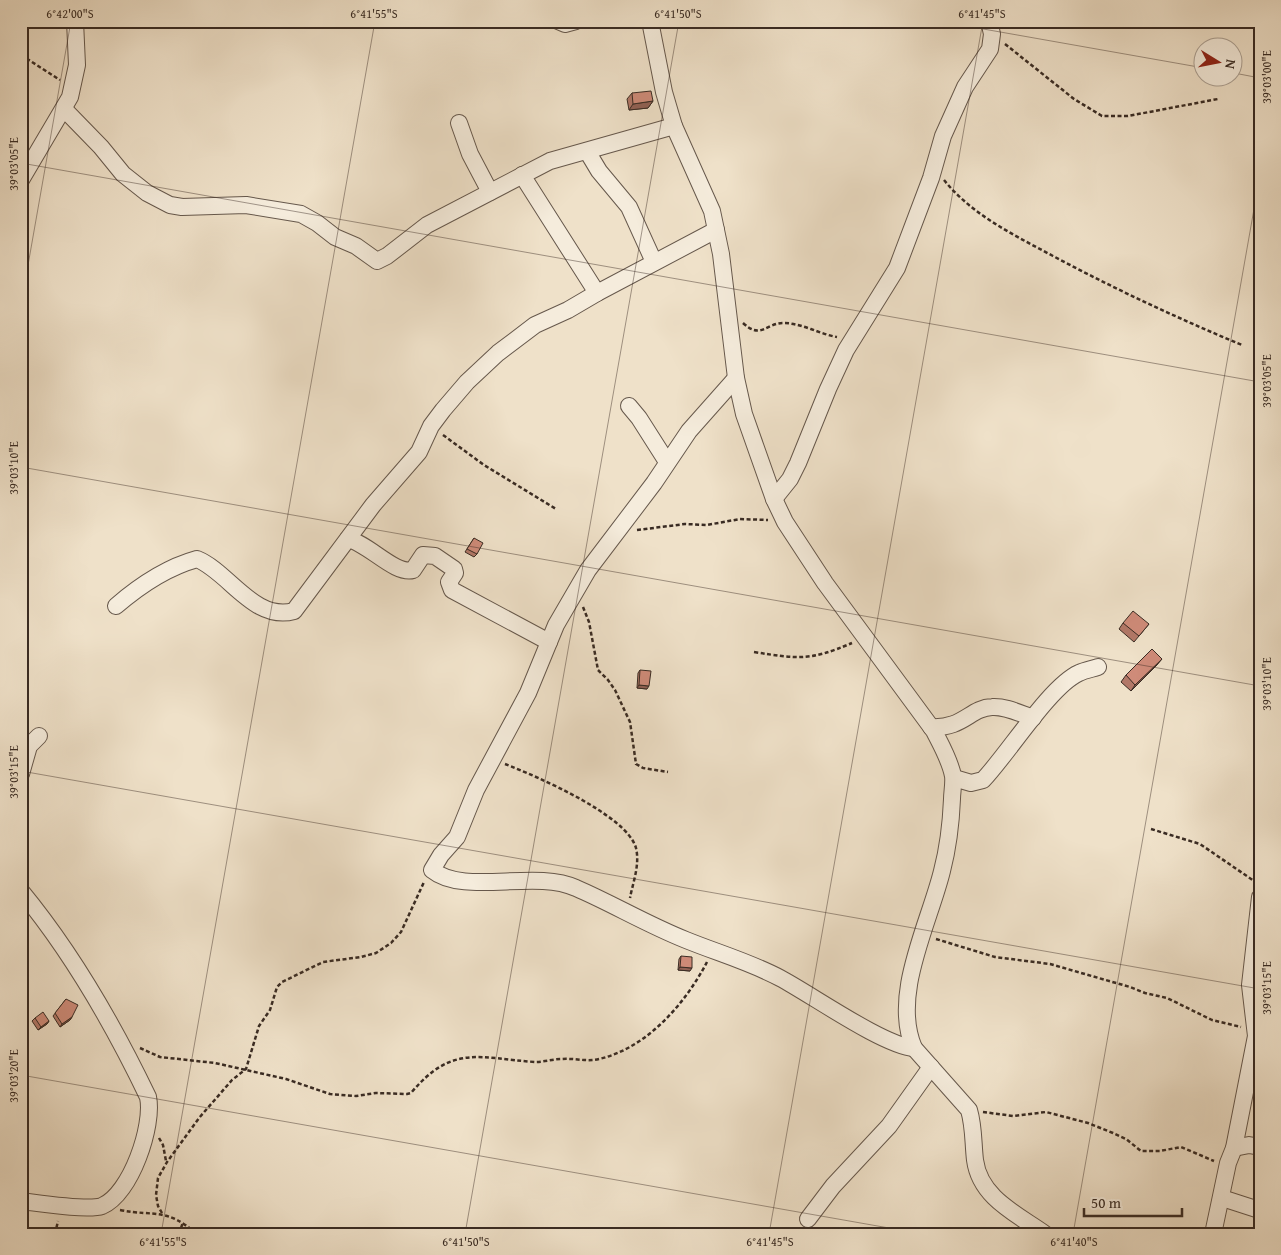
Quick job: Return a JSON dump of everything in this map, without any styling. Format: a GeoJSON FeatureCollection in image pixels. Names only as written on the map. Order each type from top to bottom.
{"type":"FeatureCollection","features":[{"type":"Feature","properties":{"kind":"street"},"geometry":{"type":"LineString","coordinates":[[21,180],[64,109],[72,88],[78,59],[75,45],[75,21]]}},
{"type":"Feature","properties":{"kind":"street"},"geometry":{"type":"LineString","coordinates":[[558,21],[565,24],[576,21]]}},
{"type":"Feature","properties":{"kind":"street"},"geometry":{"type":"LineString","coordinates":[[650,21],[664,92],[674,126],[705,190],[716,230],[722,254],[736,378],[744,414],[774,499],[785,522],[865,638],[931,726],[948,757],[954,778],[949,834],[942,870],[922,937],[906,1005],[907,1024],[914,1048],[969,1110],[975,1162],[983,1183],[1010,1212],[1045,1234]]}},
{"type":"Feature","properties":{"kind":"street"},"geometry":{"type":"LineString","coordinates":[[774,499],[786,484],[798,463],[828,388],[853,339],[897,268],[934,168],[937,152],[956,106],[965,87],[990,49],[990,27]]}},
{"type":"Feature","properties":{"kind":"street"},"geometry":{"type":"LineString","coordinates":[[64,109],[101,147],[123,174],[147,193],[170,205],[182,207],[246,205],[301,214],[317,222],[335,237],[362,249],[377,261],[387,256],[427,225],[550,161],[674,126]]}},
{"type":"Feature","properties":{"kind":"street"},"geometry":{"type":"LineString","coordinates":[[458,123],[470,154],[490,192]]}},
{"type":"Feature","properties":{"kind":"street"},"geometry":{"type":"LineString","coordinates":[[588,151],[599,171],[629,207],[654,262]]}},
{"type":"Feature","properties":{"kind":"street"},"geometry":{"type":"LineString","coordinates":[[522,175],[596,293]]}},
{"type":"Feature","properties":{"kind":"street"},"geometry":{"type":"LineString","coordinates":[[116,606],[131,592],[197,559],[210,567],[258,606],[292,612],[301,603],[373,505],[419,452],[432,426],[467,382],[513,340],[535,325],[568,310],[596,293],[716,230]]}},
{"type":"Feature","properties":{"kind":"street"},"geometry":{"type":"LineString","coordinates":[[736,378],[707,408],[666,462],[654,482],[614,533],[577,589],[548,642],[528,693],[494,760],[476,790],[457,837],[441,855],[432,870],[456,880],[491,882],[539,879],[563,883],[679,937],[741,960],[779,978],[887,1039],[907,1048],[914,1048]]}},
{"type":"Feature","properties":{"kind":"street"},"geometry":{"type":"LineString","coordinates":[[629,406],[639,418],[666,462]]}},
{"type":"Feature","properties":{"kind":"street"},"geometry":{"type":"LineString","coordinates":[[348,539],[364,545],[401,571],[413,570],[422,555],[436,556],[454,569],[455,573],[449,582],[452,590],[548,642]]}},
{"type":"Feature","properties":{"kind":"street"},"geometry":{"type":"LineString","coordinates":[[954,778],[971,783],[983,780],[1068,680],[1079,673],[1098,667]]}},
{"type":"Feature","properties":{"kind":"street"},"geometry":{"type":"LineString","coordinates":[[931,726],[944,728],[955,725],[990,707],[1010,710],[1034,718]]}},
{"type":"Feature","properties":{"kind":"street"},"geometry":{"type":"LineString","coordinates":[[21,774],[29,746],[39,736]]}},
{"type":"Feature","properties":{"kind":"street"},"geometry":{"type":"LineString","coordinates":[[21,891],[57,936],[105,1011],[148,1097],[148,1123],[134,1167],[122,1188],[110,1201],[101,1206],[21,1201]]}},
{"type":"Feature","properties":{"kind":"street"},"geometry":{"type":"LineString","coordinates":[[1213,1234],[1256,1036],[1250,985],[1260,896]]}},
{"type":"Feature","properties":{"kind":"street"},"geometry":{"type":"LineString","coordinates":[[808,1219],[833,1186],[889,1126],[932,1067]]}},
{"type":"Feature","properties":{"kind":"street"},"geometry":{"type":"LineString","coordinates":[[1231,1156],[1249,1145],[1260,1147]]}},
{"type":"Feature","properties":{"kind":"street"},"geometry":{"type":"LineString","coordinates":[[1222,1198],[1256,1210]]}},
{"type":"Feature","properties":{"kind":"path"},"geometry":{"type":"LineString","coordinates":[[990,27],[1074,99],[1102,116],[1134,115],[1218,99]]}},
{"type":"Feature","properties":{"kind":"path"},"geometry":{"type":"LineString","coordinates":[[21,55],[72,88]]}},
{"type":"Feature","properties":{"kind":"path"},"geometry":{"type":"LineString","coordinates":[[934,168],[958,198],[1034,247],[1108,286],[1242,344]]}},
{"type":"Feature","properties":{"kind":"path"},"geometry":{"type":"LineString","coordinates":[[728,308],[754,331],[761,331],[776,324],[784,323],[832,336],[853,339]]}},
{"type":"Feature","properties":{"kind":"path"},"geometry":{"type":"LineString","coordinates":[[432,426],[457,448],[556,510]]}},
{"type":"Feature","properties":{"kind":"path"},"geometry":{"type":"LineString","coordinates":[[614,533],[672,525],[707,525],[740,519],[785,522]]}},
{"type":"Feature","properties":{"kind":"path"},"geometry":{"type":"LineString","coordinates":[[577,589],[589,622],[598,670],[615,690],[630,722],[636,764],[643,768],[668,772]]}},
{"type":"Feature","properties":{"kind":"path"},"geometry":{"type":"LineString","coordinates":[[754,652],[803,658],[826,655],[865,638]]}},
{"type":"Feature","properties":{"kind":"path"},"geometry":{"type":"LineString","coordinates":[[494,760],[558,787],[590,804],[603,812],[632,840],[637,858],[627,913]]}},
{"type":"Feature","properties":{"kind":"path"},"geometry":{"type":"LineString","coordinates":[[1151,829],[1200,844],[1260,886]]}},
{"type":"Feature","properties":{"kind":"path"},"geometry":{"type":"LineString","coordinates":[[162,1213],[158,1206],[156,1195],[158,1178],[167,1162],[211,1103],[232,1080],[246,1069],[259,1026],[270,1010],[277,987],[282,982],[323,962],[369,955],[391,943],[400,932],[424,880],[432,870]]}},
{"type":"Feature","properties":{"kind":"path"},"geometry":{"type":"LineString","coordinates":[[922,937],[954,943],[995,957],[1050,964],[1130,987],[1145,994],[1168,998],[1212,1020],[1255,1029]]}},
{"type":"Feature","properties":{"kind":"path"},"geometry":{"type":"LineString","coordinates":[[123,1044],[160,1057],[214,1063],[246,1069],[286,1079],[323,1093],[356,1096],[376,1093],[411,1093],[444,1063],[456,1058],[470,1057],[537,1062],[562,1058],[588,1061],[601,1059],[642,1039],[668,1016],[693,985],[714,950]]}},
{"type":"Feature","properties":{"kind":"path"},"geometry":{"type":"LineString","coordinates":[[969,1110],[1013,1116],[1046,1112],[1088,1123],[1113,1133],[1126,1139],[1141,1151],[1160,1151],[1180,1147],[1214,1161],[1231,1156]]}},
{"type":"Feature","properties":{"kind":"path"},"geometry":{"type":"LineString","coordinates":[[101,1206],[144,1214],[162,1213],[183,1222],[196,1234]]}},
{"type":"Feature","properties":{"kind":"path"},"geometry":{"type":"LineString","coordinates":[[179,1234],[183,1222]]}},
{"type":"Feature","properties":{"kind":"path"},"geometry":{"type":"LineString","coordinates":[[1170,1234],[1195,1234]]}},
{"type":"Feature","properties":{"kind":"building"},"geometry":{"type":"Polygon","coordinates":[[[651,91],[653,101],[633,104],[632,93],[651,91]]]}},
{"type":"Feature","properties":{"kind":"building"},"geometry":{"type":"Polygon","coordinates":[[[474,538],[483,543],[477,554],[467,549],[474,538]]]}},
{"type":"Feature","properties":{"kind":"building"},"geometry":{"type":"Polygon","coordinates":[[[1133,611],[1149,624],[1139,636],[1123,623],[1133,611]]]}},
{"type":"Feature","properties":{"kind":"building"},"geometry":{"type":"Polygon","coordinates":[[[1152,649],[1162,659],[1135,685],[1126,675],[1152,649]]]}},
{"type":"Feature","properties":{"kind":"building"},"geometry":{"type":"Polygon","coordinates":[[[640,670],[651,671],[649,686],[639,685],[640,670]]]}},
{"type":"Feature","properties":{"kind":"building"},"geometry":{"type":"Polygon","coordinates":[[[681,956],[692,957],[692,968],[680,967],[681,956]]]}},
{"type":"Feature","properties":{"kind":"building"},"geometry":{"type":"Polygon","coordinates":[[[66,999],[78,1005],[72,1017],[62,1024],[55,1013],[66,999]]]}},
{"type":"Feature","properties":{"kind":"building"},"geometry":{"type":"Polygon","coordinates":[[[43,1012],[49,1021],[41,1027],[35,1018],[43,1012]]]}}]}
